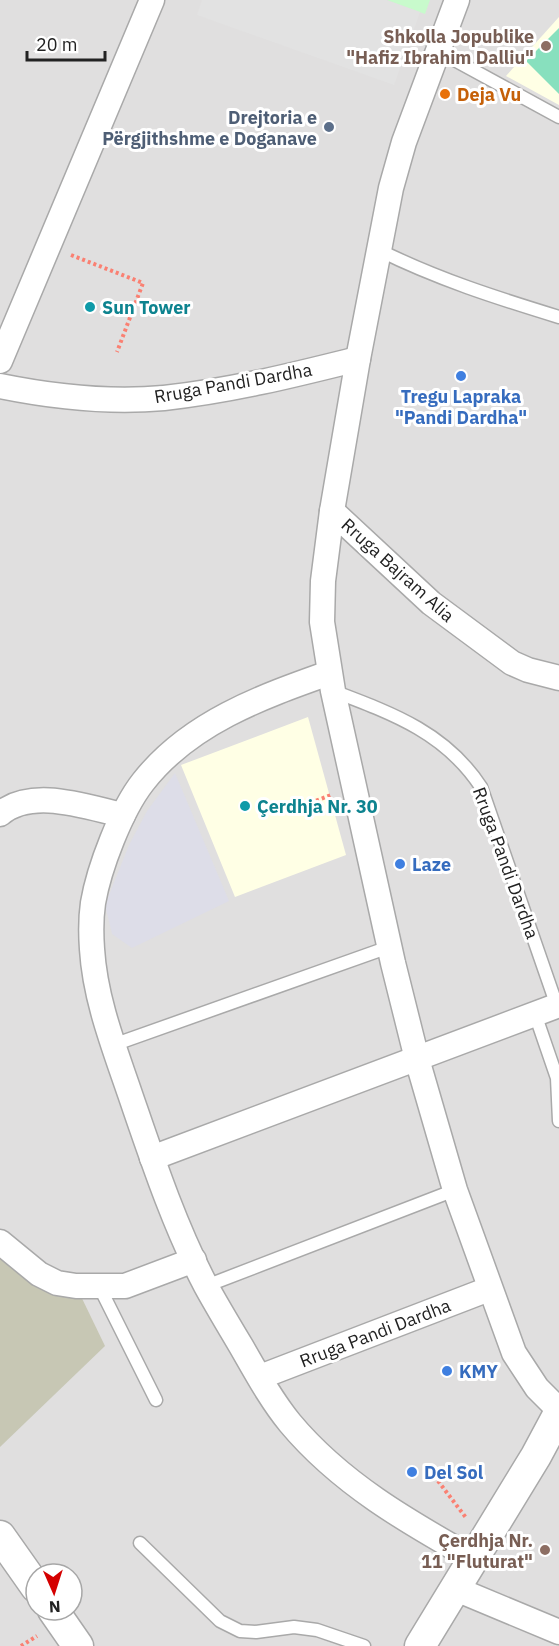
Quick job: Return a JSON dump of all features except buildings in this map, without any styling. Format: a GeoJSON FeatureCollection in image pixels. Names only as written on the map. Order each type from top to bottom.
{"type":"FeatureCollection","features":[{"type":"Feature","properties":{"kind":"street"},"geometry":{"type":"LineString","coordinates":[[0,361],[152,0]]}},
{"type":"Feature","properties":{"kind":"street"},"geometry":{"type":"LineString","coordinates":[[420,1646],[536,1456],[559,1412],[537,1388],[514,1353],[455,1190],[417,1059],[389,946],[331,682],[322,622],[323,582],[332,511],[391,188],[404,142],[457,0]]}},
{"type":"Feature","properties":{"kind":"street","name":"Rruga Pandi Dardha"},"geometry":{"type":"LineString","coordinates":[[0,386],[48,396],[100,399],[164,398],[274,380],[358,359]]}},
{"type":"Feature","properties":{"kind":"street","name":"Rruga Bajram Alia"},"geometry":{"type":"LineString","coordinates":[[332,511],[431,603],[512,663],[528,670],[559,678]]}},
{"type":"Feature","properties":{"kind":"street"},"geometry":{"type":"LineString","coordinates":[[331,682],[268,695],[214,721],[176,746],[142,783],[123,814],[102,869],[93,905],[92,950],[99,996],[113,1045],[152,1158],[194,1260],[206,1286],[289,1422],[325,1460],[365,1492],[413,1524],[474,1559]]}},
{"type":"Feature","properties":{"kind":"street"},"geometry":{"type":"LineString","coordinates":[[0,814],[9,806],[30,800],[51,800],[123,814]]}},
{"type":"Feature","properties":{"kind":"street"},"geometry":{"type":"LineString","coordinates":[[152,1158],[550,1009]]}},
{"type":"Feature","properties":{"kind":"street"},"geometry":{"type":"LineString","coordinates":[[0,1242],[39,1274],[57,1282],[100,1288],[125,1286],[194,1260]]}},
{"type":"Feature","properties":{"kind":"street","name":"Rruga Pandi Dardha"},"geometry":{"type":"LineString","coordinates":[[260,1377],[489,1289]]}},
{"type":"Feature","properties":{"kind":"street"},"geometry":{"type":"LineString","coordinates":[[0,1536],[24,1570]]}},
{"type":"Feature","properties":{"kind":"street"},"geometry":{"type":"LineString","coordinates":[[456,1589],[559,1632]]}},
{"type":"Feature","properties":{"kind":"street"},"geometry":{"type":"LineString","coordinates":[[61,1622],[78,1646]]}},
{"type":"Feature","properties":{"kind":"lane"},"geometry":{"type":"LineString","coordinates":[[438,51],[559,117]]}},
{"type":"Feature","properties":{"kind":"lane"},"geometry":{"type":"LineString","coordinates":[[379,250],[418,270],[559,317]]}},
{"type":"Feature","properties":{"kind":"lane","name":"Rruga Pandi Dardha"},"geometry":{"type":"LineString","coordinates":[[331,682],[415,726],[448,749],[467,766],[481,787],[550,1009],[559,1121]]}},
{"type":"Feature","properties":{"kind":"lane"},"geometry":{"type":"LineString","coordinates":[[113,1045],[389,946]]}},
{"type":"Feature","properties":{"kind":"lane"},"geometry":{"type":"LineString","coordinates":[[206,1286],[455,1190]]}},
{"type":"Feature","properties":{"kind":"lane"},"geometry":{"type":"LineString","coordinates":[[100,1288],[156,1400]]}},
{"type":"Feature","properties":{"kind":"lane"},"geometry":{"type":"LineString","coordinates":[[140,1543],[220,1621],[240,1631],[256,1632],[294,1627],[317,1630],[364,1646]]}},
{"type":"Feature","properties":{"kind":"path"},"geometry":{"type":"LineString","coordinates":[[48,246],[143,283],[117,352]]}},
{"type":"Feature","properties":{"kind":"path"},"geometry":{"type":"LineString","coordinates":[[438,1481],[473,1527]]}},
{"type":"Feature","properties":{"kind":"shaded area"},"geometry":{"type":"Polygon","coordinates":[[[0,0],[559,0],[559,1646],[0,1646],[0,0]]]}},
{"type":"Feature","properties":{"kind":"shaded area"},"geometry":{"type":"Polygon","coordinates":[[[202,0],[386,0],[420,12],[394,85],[197,15],[202,0]]]}},
{"type":"Feature","properties":{"kind":"shaded area","name":"Shkolla Jopublike \"Hafiz Ibrahim Dalliu\""},"geometry":{"type":"Polygon","coordinates":[[[559,17],[559,105],[506,76],[559,17]]]}},
{"type":"Feature","properties":{"kind":"shaded area"},"geometry":{"type":"Polygon","coordinates":[[[308,717],[346,855],[235,897],[181,765],[308,717]]]}},
{"type":"Feature","properties":{"kind":"shaded area"},"geometry":{"type":"Polygon","coordinates":[[[175,773],[229,901],[132,948],[112,934],[105,905],[129,845],[147,811],[175,773]]]}},
{"type":"Feature","properties":{"kind":"shaded area"},"geometry":{"type":"Polygon","coordinates":[[[0,1242],[76,1286],[105,1346],[0,1447],[0,1242]]]}},
{"type":"Feature","properties":{"kind":"green space"},"geometry":{"type":"Polygon","coordinates":[[[387,0],[430,0],[425,14],[387,0]]]}},
{"type":"Feature","properties":{"kind":"green space"},"geometry":{"type":"Polygon","coordinates":[[[559,28],[559,94],[526,61],[559,28]]]}},
{"type":"Feature","properties":{"kind":"place","name":"Shkolla Jopublike \"Hafiz Ibrahim Dalliu\""},"geometry":{"type":"Point","coordinates":[546,46]}},
{"type":"Feature","properties":{"kind":"place","name":"Deja Vu"},"geometry":{"type":"Point","coordinates":[445,94]}},
{"type":"Feature","properties":{"kind":"place","name":"Drejtoria e Përgjithshme e Doganave"},"geometry":{"type":"Point","coordinates":[329,127]}},
{"type":"Feature","properties":{"kind":"place","name":"Sun Tower"},"geometry":{"type":"Point","coordinates":[90,307]}},
{"type":"Feature","properties":{"kind":"place","name":"Tregu Lapraka \"Pandi Dardha\""},"geometry":{"type":"Point","coordinates":[461,376]}},
{"type":"Feature","properties":{"kind":"place","name":"Çerdhja Nr. 30"},"geometry":{"type":"Point","coordinates":[245,806]}},
{"type":"Feature","properties":{"kind":"place","name":"Laze"},"geometry":{"type":"Point","coordinates":[400,864]}},
{"type":"Feature","properties":{"kind":"place","name":"KMY"},"geometry":{"type":"Point","coordinates":[447,1371]}},
{"type":"Feature","properties":{"kind":"place","name":"Del Sol"},"geometry":{"type":"Point","coordinates":[412,1472]}},
{"type":"Feature","properties":{"kind":"place","name":"Çerdhja Nr. 11 \"Fluturat\""},"geometry":{"type":"Point","coordinates":[545,1550]}}]}
